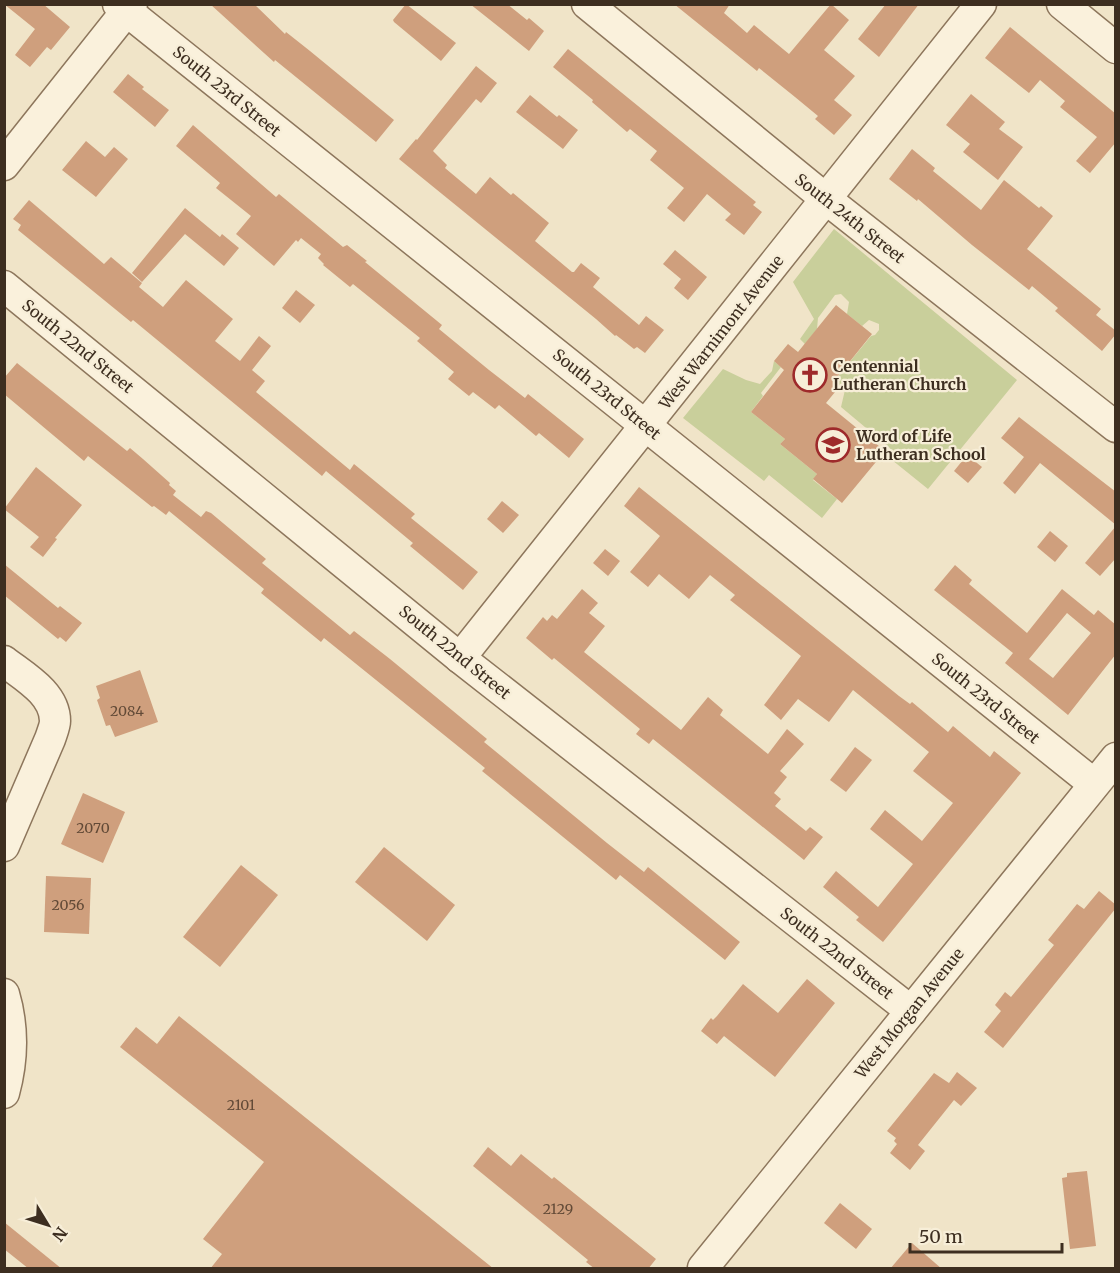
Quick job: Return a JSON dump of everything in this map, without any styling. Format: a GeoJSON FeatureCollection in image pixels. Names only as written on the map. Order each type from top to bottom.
{"type":"FeatureCollection","features":[{"type":"Feature","properties":{"kind":"street","name":"South 24th Street"},"geometry":{"type":"LineString","coordinates":[[587,4],[826,199],[1116,428]]}},
{"type":"Feature","properties":{"kind":"street","name":"West Warnimont Avenue"},"geometry":{"type":"LineString","coordinates":[[460,658],[981,4]]}},
{"type":"Feature","properties":{"kind":"street"},"geometry":{"type":"LineString","coordinates":[[1062,4],[1116,48]]}},
{"type":"Feature","properties":{"kind":"street"},"geometry":{"type":"LineString","coordinates":[[4,165],[126,7]]}},
{"type":"Feature","properties":{"kind":"street","name":"South 23rd Street"},"geometry":{"type":"LineString","coordinates":[[126,7],[1094,784]]}},
{"type":"Feature","properties":{"kind":"street","name":"South 22nd Street"},"geometry":{"type":"LineString","coordinates":[[4,286],[460,658],[911,1011]]}},
{"type":"Feature","properties":{"kind":"street"},"geometry":{"type":"LineString","coordinates":[[4,661],[47,697],[54,711],[56,722],[4,846]]}},
{"type":"Feature","properties":{"kind":"street","name":"West Morgan Avenue"},"geometry":{"type":"LineString","coordinates":[[703,1269],[1116,758]]}},
{"type":"Feature","properties":{"kind":"street"},"geometry":{"type":"LineString","coordinates":[[4,994],[12,1039],[11,1070],[4,1093]]}},
{"type":"Feature","properties":{"kind":"green space"},"geometry":{"type":"Polygon","coordinates":[[[834,229],[1017,380],[928,489],[892,460],[890,448],[841,407],[845,390],[834,381],[871,336],[879,330],[879,324],[869,320],[862,326],[847,314],[849,302],[841,294],[835,295],[818,318],[817,329],[805,344],[800,339],[814,319],[793,282],[834,229]]]}},
{"type":"Feature","properties":{"kind":"green space"},"geometry":{"type":"Polygon","coordinates":[[[774,361],[781,367],[761,393],[763,396],[751,412],[785,439],[780,444],[817,474],[813,480],[837,499],[822,518],[769,475],[764,481],[683,418],[723,369],[760,384],[772,371],[774,361]]]}},
{"type":"Feature","properties":{"kind":"building"},"geometry":{"type":"Polygon","coordinates":[[[4,4],[43,4],[70,27],[51,50],[47,47],[30,67],[15,55],[35,29],[4,4]]]}},
{"type":"Feature","properties":{"kind":"building"},"geometry":{"type":"Polygon","coordinates":[[[210,4],[254,4],[285,34],[286,32],[394,120],[376,142],[275,60],[274,62],[210,4]]]}},
{"type":"Feature","properties":{"kind":"building"},"geometry":{"type":"Polygon","coordinates":[[[406,4],[456,43],[441,61],[394,22],[393,20],[406,4]]]}},
{"type":"Feature","properties":{"kind":"building"},"geometry":{"type":"Polygon","coordinates":[[[470,4],[507,4],[544,31],[529,51],[470,4]]]}},
{"type":"Feature","properties":{"kind":"building"},"geometry":{"type":"Polygon","coordinates":[[[674,4],[730,4],[724,13],[747,33],[754,25],[789,54],[831,4],[849,20],[824,50],[855,76],[834,100],[852,115],[834,135],[815,119],[818,116],[795,97],[759,68],[757,71],[674,4]]]}},
{"type":"Feature","properties":{"kind":"building"},"geometry":{"type":"Polygon","coordinates":[[[886,4],[919,4],[879,57],[858,39],[886,4]]]}},
{"type":"Feature","properties":{"kind":"building"},"geometry":{"type":"Polygon","coordinates":[[[1010,27],[1116,114],[1116,142],[1090,173],[1076,161],[1097,137],[1060,107],[1065,101],[1040,80],[1029,93],[985,58],[1010,27]]]}},
{"type":"Feature","properties":{"kind":"building"},"geometry":{"type":"Polygon","coordinates":[[[568,49],[756,202],[753,205],[762,212],[744,235],[725,220],[731,214],[707,194],[684,222],[667,208],[684,188],[650,160],[657,151],[630,129],[627,132],[553,67],[568,49]]]}},
{"type":"Feature","properties":{"kind":"building"},"geometry":{"type":"Polygon","coordinates":[[[476,66],[497,83],[481,103],[476,99],[433,151],[447,165],[445,168],[476,194],[490,177],[511,195],[513,193],[549,223],[535,241],[572,272],[581,263],[600,278],[593,287],[639,325],[646,316],[664,330],[645,353],[637,347],[634,349],[615,336],[399,159],[476,66]]]}},
{"type":"Feature","properties":{"kind":"building"},"geometry":{"type":"Polygon","coordinates":[[[128,74],[144,87],[142,89],[169,110],[155,127],[113,92],[128,74]]]}},
{"type":"Feature","properties":{"kind":"building"},"geometry":{"type":"Polygon","coordinates":[[[971,94],[1005,122],[999,129],[1023,147],[998,180],[963,152],[970,144],[946,125],[971,94]]]}},
{"type":"Feature","properties":{"kind":"building"},"geometry":{"type":"Polygon","coordinates":[[[530,95],[557,117],[559,115],[578,130],[563,149],[516,112],[530,95]]]}},
{"type":"Feature","properties":{"kind":"building"},"geometry":{"type":"Polygon","coordinates":[[[193,125],[276,197],[279,194],[343,247],[347,245],[367,261],[365,262],[442,325],[439,329],[489,370],[525,398],[528,394],[584,439],[569,458],[539,433],[536,436],[499,405],[495,409],[473,392],[469,396],[448,379],[454,372],[417,341],[420,338],[353,284],[350,287],[323,265],[318,258],[321,254],[301,238],[298,242],[296,240],[274,266],[236,234],[251,216],[216,188],[220,183],[176,146],[193,125]]]}},
{"type":"Feature","properties":{"kind":"building"},"geometry":{"type":"Polygon","coordinates":[[[86,141],[105,157],[114,147],[128,159],[96,197],[62,170],[86,141]]]}},
{"type":"Feature","properties":{"kind":"building"},"geometry":{"type":"Polygon","coordinates":[[[912,149],[935,168],[933,171],[981,210],[1004,180],[1039,208],[1041,206],[1053,216],[1027,249],[1101,309],[1096,315],[1116,331],[1102,351],[1055,311],[1058,308],[1032,286],[1029,290],[918,199],[917,201],[889,179],[912,149]]]}},
{"type":"Feature","properties":{"kind":"building"},"geometry":{"type":"Polygon","coordinates":[[[29,200],[104,264],[111,257],[142,283],[139,287],[163,307],[186,280],[233,319],[215,341],[240,361],[259,336],[271,346],[252,370],[265,381],[256,392],[350,470],[354,464],[415,514],[411,518],[478,572],[463,590],[410,546],[413,543],[326,471],[322,476],[133,320],[131,322],[18,230],[21,225],[13,219],[29,200]]]}},
{"type":"Feature","properties":{"kind":"building"},"geometry":{"type":"Polygon","coordinates":[[[185,208],[220,237],[222,234],[239,248],[224,266],[185,234],[142,282],[132,273],[185,208]]]}},
{"type":"Feature","properties":{"kind":"building"},"geometry":{"type":"Polygon","coordinates":[[[675,250],[707,277],[688,300],[674,288],[681,279],[663,264],[675,250]]]}},
{"type":"Feature","properties":{"kind":"building"},"geometry":{"type":"Polygon","coordinates":[[[296,290],[315,305],[300,323],[282,308],[296,290]]]}},
{"type":"Feature","properties":{"kind":"building"},"geometry":{"type":"Polygon","coordinates":[[[836,305],[872,334],[834,381],[840,386],[826,403],[885,451],[842,503],[813,479],[817,474],[780,444],[785,439],[751,412],[784,370],[774,361],[788,344],[798,352],[836,305]]]}},
{"type":"Feature","properties":{"kind":"building"},"geometry":{"type":"Polygon","coordinates":[[[17,363],[127,451],[130,448],[170,483],[169,485],[176,491],[173,495],[201,517],[206,511],[211,513],[266,559],[262,563],[350,635],[354,631],[390,659],[487,739],[484,742],[607,843],[644,872],[648,867],[740,942],[725,960],[620,875],[616,880],[482,771],[485,768],[324,638],[321,642],[261,593],[264,589],[169,511],[166,515],[154,506],[152,507],[88,456],[84,461],[4,394],[4,378],[17,363]]]}},
{"type":"Feature","properties":{"kind":"building"},"geometry":{"type":"Polygon","coordinates":[[[1019,417],[1116,492],[1116,525],[1040,463],[1015,494],[1003,483],[1024,457],[1001,438],[1019,417]]]}},
{"type":"Feature","properties":{"kind":"building"},"geometry":{"type":"Polygon","coordinates":[[[967,455],[982,467],[968,483],[954,471],[967,455]]]}},
{"type":"Feature","properties":{"kind":"building"},"geometry":{"type":"Polygon","coordinates":[[[36,467],[82,505],[55,538],[57,539],[43,557],[30,547],[39,537],[4,509],[36,467]]]}},
{"type":"Feature","properties":{"kind":"building"},"geometry":{"type":"Polygon","coordinates":[[[639,487],[899,696],[910,704],[912,702],[948,732],[953,726],[990,757],[994,751],[1021,773],[883,942],[856,920],[859,917],[823,887],[836,871],[878,907],[913,864],[870,829],[885,810],[922,841],[953,803],[913,771],[929,752],[853,690],[829,722],[798,699],[781,720],[764,705],[801,656],[730,600],[735,595],[710,575],[689,599],[659,574],[648,587],[630,572],[660,536],[624,506],[639,487]]]}},
{"type":"Feature","properties":{"kind":"building"},"geometry":{"type":"Polygon","coordinates":[[[502,501],[519,515],[503,533],[487,519],[502,501]]]}},
{"type":"Feature","properties":{"kind":"building"},"geometry":{"type":"Polygon","coordinates":[[[1116,526],[1116,558],[1100,576],[1085,563],[1116,526]]]}},
{"type":"Feature","properties":{"kind":"building"},"geometry":{"type":"Polygon","coordinates":[[[1050,531],[1068,546],[1055,562],[1037,547],[1050,531]]]}},
{"type":"Feature","properties":{"kind":"building"},"geometry":{"type":"Polygon","coordinates":[[[605,549],[620,561],[608,576],[593,563],[605,549]]]}},
{"type":"Feature","properties":{"kind":"building"},"geometry":{"type":"Polygon","coordinates":[[[4,564],[58,608],[60,606],[82,623],[66,642],[60,637],[58,639],[4,595],[4,564]]]}},
{"type":"Feature","properties":{"kind":"building"},"geometry":{"type":"Polygon","coordinates":[[[955,565],[972,580],[969,584],[1027,633],[1062,589],[1094,615],[1098,610],[1116,625],[1116,654],[1068,715],[1005,663],[1013,653],[934,590],[955,565]],[[1067,613],[1029,659],[1053,678],[1091,633],[1067,613]]]}},
{"type":"Feature","properties":{"kind":"building"},"geometry":{"type":"Polygon","coordinates":[[[582,589],[598,603],[589,613],[605,626],[584,652],[681,730],[708,697],[723,710],[720,715],[768,754],[787,729],[804,744],[780,771],[787,777],[774,793],[781,799],[775,806],[806,831],[810,827],[823,837],[804,860],[653,739],[649,744],[636,734],[640,729],[554,658],[552,660],[526,638],[543,617],[547,621],[552,615],[557,619],[582,589]]]}},
{"type":"Feature","properties":{"kind":"building"},"geometry":{"type":"Polygon","coordinates":[[[140,670],[158,722],[115,737],[110,725],[106,726],[97,700],[100,698],[96,686],[140,670]]]}},
{"type":"Feature","properties":{"kind":"building"},"geometry":{"type":"Polygon","coordinates":[[[855,747],[872,760],[846,792],[830,780],[855,747]]]}},
{"type":"Feature","properties":{"kind":"building"},"geometry":{"type":"Polygon","coordinates":[[[83,793],[125,812],[103,863],[61,844],[83,793]]]}},
{"type":"Feature","properties":{"kind":"building"},"geometry":{"type":"Polygon","coordinates":[[[384,847],[455,905],[427,941],[355,882],[384,847]]]}},
{"type":"Feature","properties":{"kind":"building"},"geometry":{"type":"Polygon","coordinates":[[[241,865],[278,895],[220,967],[183,937],[241,865]]]}},
{"type":"Feature","properties":{"kind":"building"},"geometry":{"type":"Polygon","coordinates":[[[46,876],[91,878],[89,934],[44,932],[46,876]]]}},
{"type":"Feature","properties":{"kind":"building"},"geometry":{"type":"Polygon","coordinates":[[[1099,891],[1116,905],[1116,908],[1003,1048],[984,1032],[1001,1011],[995,1005],[1005,992],[1011,997],[1054,945],[1048,940],[1077,904],[1084,909],[1099,891]]]}},
{"type":"Feature","properties":{"kind":"building"},"geometry":{"type":"Polygon","coordinates":[[[807,979],[835,1003],[775,1077],[724,1036],[717,1044],[701,1031],[711,1018],[713,1020],[717,1016],[743,984],[778,1013],[807,979]]]}},
{"type":"Feature","properties":{"kind":"building"},"geometry":{"type":"Polygon","coordinates":[[[179,1016],[494,1269],[210,1269],[222,1254],[203,1239],[264,1162],[120,1047],[136,1027],[157,1044],[179,1016]]]}},
{"type":"Feature","properties":{"kind":"building"},"geometry":{"type":"Polygon","coordinates":[[[957,1072],[977,1088],[961,1106],[954,1100],[918,1145],[925,1151],[910,1170],[890,1153],[897,1144],[894,1141],[896,1138],[887,1131],[934,1073],[949,1083],[957,1072]]]}},
{"type":"Feature","properties":{"kind":"building"},"geometry":{"type":"Polygon","coordinates":[[[488,1147],[511,1166],[521,1154],[552,1179],[554,1177],[656,1259],[648,1269],[595,1269],[586,1262],[588,1260],[473,1166],[488,1147]]]}},
{"type":"Feature","properties":{"kind":"building"},"geometry":{"type":"Polygon","coordinates":[[[1087,1171],[1096,1246],[1070,1249],[1062,1178],[1067,1177],[1067,1173],[1087,1171]]]}},
{"type":"Feature","properties":{"kind":"building"},"geometry":{"type":"Polygon","coordinates":[[[840,1203],[872,1229],[856,1249],[824,1223],[840,1203]]]}},
{"type":"Feature","properties":{"kind":"building"},"geometry":{"type":"Polygon","coordinates":[[[4,1222],[62,1269],[29,1269],[4,1249],[4,1222]]]}},
{"type":"Feature","properties":{"kind":"building"},"geometry":{"type":"Polygon","coordinates":[[[912,1243],[942,1269],[890,1269],[912,1243]]]}},
{"type":"Feature","properties":{"kind":"place","name":"Centennial Lutheran Church"},"geometry":{"type":"Point","coordinates":[810,375]}},
{"type":"Feature","properties":{"kind":"place","name":"Word of Life Lutheran School"},"geometry":{"type":"Point","coordinates":[833,445]}}]}
